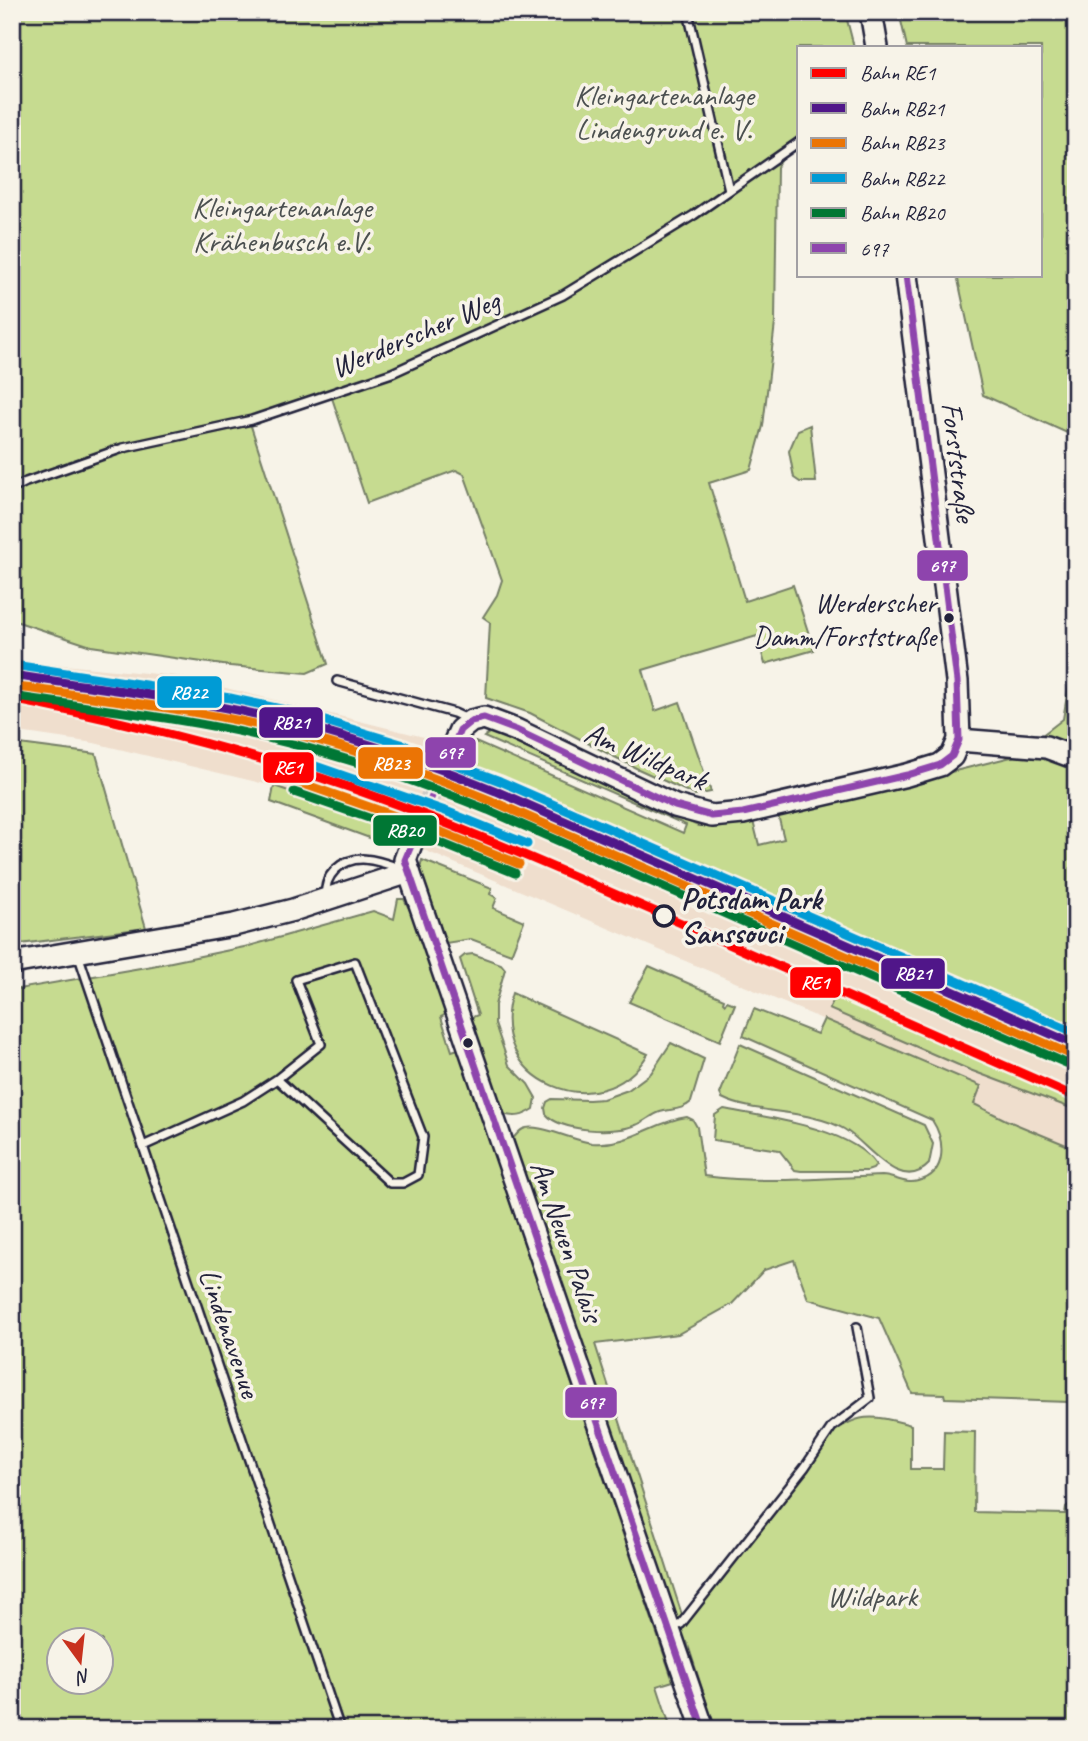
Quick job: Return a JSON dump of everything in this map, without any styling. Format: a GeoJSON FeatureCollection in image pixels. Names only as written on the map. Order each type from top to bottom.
{"type":"FeatureCollection","features":[{"type":"Feature","properties":{"kind":"street"},"geometry":{"type":"LineString","coordinates":[[871,12],[877,46]]}},
{"type":"Feature","properties":{"kind":"street","name":"Forststraße"},"geometry":{"type":"LineString","coordinates":[[906,276],[957,681],[959,740]]}},
{"type":"Feature","properties":{"kind":"street","name":"Am Wildpark"},"geometry":{"type":"LineString","coordinates":[[471,721],[484,718],[516,730],[675,806],[712,816],[755,810],[940,765],[952,756],[959,740]]}},
{"type":"Feature","properties":{"kind":"street"},"geometry":{"type":"LineString","coordinates":[[446,762],[460,730],[471,721]]}},
{"type":"Feature","properties":{"kind":"street"},"geometry":{"type":"LineString","coordinates":[[959,740],[1046,747],[1076,758]]}},
{"type":"Feature","properties":{"kind":"street"},"geometry":{"type":"LineString","coordinates":[[12,963],[234,925],[293,911],[409,872],[405,860],[415,833]]}},
{"type":"Feature","properties":{"kind":"street","name":"Am Neuen Palais"},"geometry":{"type":"LineString","coordinates":[[409,872],[703,1729]]}},
{"type":"Feature","properties":{"kind":"lane"},"geometry":{"type":"LineString","coordinates":[[688,12],[729,190]]}},
{"type":"Feature","properties":{"kind":"lane","name":"Werderscher Weg"},"geometry":{"type":"LineString","coordinates":[[12,489],[123,448],[251,420],[392,373],[563,295],[661,236],[797,143]]}},
{"type":"Feature","properties":{"kind":"lane"},"geometry":{"type":"LineString","coordinates":[[337,681],[454,713],[471,721]]}},
{"type":"Feature","properties":{"kind":"lane"},"geometry":{"type":"LineString","coordinates":[[326,899],[325,888],[331,874],[349,861],[363,858],[378,860],[409,872]]}},
{"type":"Feature","properties":{"kind":"lane","name":"Lindenavenue"},"geometry":{"type":"LineString","coordinates":[[77,952],[340,1729]]}},
{"type":"Feature","properties":{"kind":"lane"},"geometry":{"type":"LineString","coordinates":[[143,1146],[222,1112],[277,1079],[321,1044],[296,980],[355,962],[423,1137],[418,1175],[403,1183],[390,1183],[277,1079]]}},
{"type":"Feature","properties":{"kind":"lane"},"geometry":{"type":"LineString","coordinates":[[669,1629],[681,1624],[832,1427],[870,1398],[856,1327]]}},
{"type":"Feature","properties":{"kind":"shaded area"},"geometry":{"type":"Polygon","coordinates":[[[12,660],[177,676],[432,739],[460,768],[1076,1034],[1076,1149],[974,1104],[980,1086],[273,786],[94,743],[12,731],[12,660]]]}},
{"type":"Feature","properties":{"kind":"green space"},"geometry":{"type":"Polygon","coordinates":[[[12,12],[845,12],[854,46],[797,46],[797,137],[777,167],[775,323],[763,426],[751,470],[709,483],[745,601],[793,585],[814,650],[765,664],[757,636],[643,670],[655,711],[680,702],[711,792],[695,795],[530,713],[486,698],[490,622],[483,617],[497,595],[502,580],[464,474],[456,470],[367,503],[331,395],[251,426],[328,664],[307,673],[230,666],[91,646],[12,620],[12,12]]]}},
{"type":"Feature","properties":{"kind":"green space"},"geometry":{"type":"Polygon","coordinates":[[[899,12],[1076,12],[1076,437],[983,395],[957,276],[1042,276],[1042,46],[907,46],[899,12]]]}},
{"type":"Feature","properties":{"kind":"green space"},"geometry":{"type":"Polygon","coordinates":[[[810,425],[816,482],[800,482],[794,478],[789,451],[798,430],[810,425]]]}},
{"type":"Feature","properties":{"kind":"green space"},"geometry":{"type":"Polygon","coordinates":[[[1076,644],[1076,1034],[460,768],[471,740],[683,833],[686,825],[484,737],[493,733],[698,826],[731,826],[753,821],[759,845],[784,839],[778,815],[1015,756],[1063,719],[1076,644]]]}},
{"type":"Feature","properties":{"kind":"green space"},"geometry":{"type":"Polygon","coordinates":[[[12,743],[96,754],[146,928],[12,945],[12,743]]]}},
{"type":"Feature","properties":{"kind":"green space"},"geometry":{"type":"Polygon","coordinates":[[[274,786],[394,827],[386,844],[271,802],[274,786]]]}},
{"type":"Feature","properties":{"kind":"green space"},"geometry":{"type":"Polygon","coordinates":[[[422,860],[492,888],[490,894],[497,898],[493,908],[524,921],[511,954],[471,939],[446,943],[420,868],[422,860]]]}},
{"type":"Feature","properties":{"kind":"green space"},"geometry":{"type":"Polygon","coordinates":[[[398,899],[404,899],[415,920],[446,1014],[441,1017],[452,1051],[458,1049],[673,1681],[657,1686],[671,1729],[12,1729],[12,990],[249,946],[373,911],[394,919],[398,899]]]}},
{"type":"Feature","properties":{"kind":"green space"},"geometry":{"type":"Polygon","coordinates":[[[473,954],[501,964],[505,969],[495,1005],[495,1024],[509,1065],[528,1084],[536,1098],[534,1109],[523,1115],[503,1114],[470,1018],[478,1015],[460,959],[473,954]]]}},
{"type":"Feature","properties":{"kind":"green space"},"geometry":{"type":"Polygon","coordinates":[[[649,966],[724,999],[725,1004],[727,1001],[735,1004],[720,1041],[629,1002],[649,966]]]}},
{"type":"Feature","properties":{"kind":"green space"},"geometry":{"type":"Polygon","coordinates":[[[512,993],[648,1054],[628,1077],[603,1089],[577,1092],[552,1085],[530,1071],[515,1050],[508,1024],[512,993]]]}},
{"type":"Feature","properties":{"kind":"green space"},"geometry":{"type":"Polygon","coordinates":[[[836,994],[1076,1103],[1076,1110],[970,1070],[829,1009],[836,994]]]}},
{"type":"Feature","properties":{"kind":"green space","name":"Wildpark"},"geometry":{"type":"Polygon","coordinates":[[[754,1009],[817,1034],[824,1019],[981,1086],[974,1104],[1076,1149],[1076,1406],[1070,1406],[1069,1402],[945,1398],[944,1394],[912,1393],[879,1318],[808,1299],[794,1260],[764,1270],[732,1304],[678,1334],[595,1344],[684,1621],[824,1439],[836,1430],[856,1420],[875,1417],[911,1425],[911,1469],[943,1469],[944,1431],[975,1432],[974,1512],[1065,1514],[1066,1507],[1076,1498],[1076,1729],[973,1729],[970,1724],[960,1729],[715,1729],[687,1642],[682,1642],[512,1140],[522,1130],[537,1128],[584,1142],[606,1143],[687,1117],[693,1120],[697,1127],[704,1176],[771,1180],[882,1176],[913,1182],[928,1177],[935,1171],[939,1164],[941,1146],[932,1120],[743,1036],[754,1009]]]}},
{"type":"Feature","properties":{"kind":"green space"},"geometry":{"type":"Polygon","coordinates":[[[671,1043],[704,1059],[688,1105],[660,1112],[636,1125],[616,1130],[576,1128],[553,1120],[546,1114],[547,1102],[552,1099],[603,1099],[628,1090],[651,1073],[671,1043]]]}},
{"type":"Feature","properties":{"kind":"green space"},"geometry":{"type":"Polygon","coordinates":[[[740,1044],[924,1125],[933,1144],[929,1164],[918,1172],[907,1174],[885,1163],[844,1129],[830,1123],[751,1107],[722,1098],[720,1094],[740,1044]]]}},
{"type":"Feature","properties":{"kind":"green space"},"geometry":{"type":"Polygon","coordinates":[[[724,1109],[784,1120],[828,1133],[864,1152],[876,1165],[867,1171],[801,1171],[795,1170],[779,1150],[713,1140],[715,1115],[724,1109]]]}},
{"type":"Feature","properties":{"kind":"tunnel"},"geometry":{"type":"LineString","coordinates":[[415,833],[446,762]]}},
{"type":"Feature","properties":{"kind":"rail line","name":"RB22"},"geometry":{"type":"LineString","coordinates":[[14,665],[230,698],[299,713],[401,744],[500,781],[1076,1033]]}},
{"type":"Feature","properties":{"kind":"rail line","name":"RB21"},"geometry":{"type":"LineString","coordinates":[[12,675],[233,709],[353,739],[410,758],[496,791],[1076,1045]]}},
{"type":"Feature","properties":{"kind":"rail line","name":"RB23"},"geometry":{"type":"LineString","coordinates":[[12,686],[136,703],[259,725],[318,740],[406,768],[492,801],[1072,1055]]}},
{"type":"Feature","properties":{"kind":"rail line","name":"RB20"},"geometry":{"type":"LineString","coordinates":[[12,696],[229,729],[347,759],[404,778],[488,810],[1068,1064]]}},
{"type":"Feature","properties":{"kind":"rail line","name":"RE1"},"geometry":{"type":"LineString","coordinates":[[12,699],[153,730],[245,755],[337,783],[422,814],[581,879],[1076,1097]]}},
{"type":"Feature","properties":{"kind":"rail line","name":"RB22"},"geometry":{"type":"LineString","coordinates":[[304,762],[448,812],[527,844]]}},
{"type":"Feature","properties":{"kind":"rail line","name":"RB23"},"geometry":{"type":"LineString","coordinates":[[298,782],[441,832],[519,864]]}},
{"type":"Feature","properties":{"kind":"rail line","name":"RB20"},"geometry":{"type":"LineString","coordinates":[[294,792],[438,842],[515,873]]}},
{"type":"Feature","properties":{"kind":"transit line","name":"697"},"geometry":{"type":"LineString","coordinates":[[703,1729],[405,860],[460,730],[471,721],[484,718],[516,730],[675,806],[712,816],[743,813],[907,775],[940,765],[952,756],[959,740],[957,681],[906,276]]}},
{"type":"Feature","properties":{"kind":"place","name":"Werderscher Damm/Forststraße"},"geometry":{"type":"Point","coordinates":[949,618]}},
{"type":"Feature","properties":{"kind":"place","name":"Potsdam Park Sanssouci"},"geometry":{"type":"Point","coordinates":[664,916]}},
{"type":"Feature","properties":{"kind":"park label","name":"Kleingartenanlage Lindengrund e. V."},"geometry":{"type":"Point","coordinates":[664,112]}},
{"type":"Feature","properties":{"kind":"park label","name":"Kleingartenanlage Krähenbusch e.V."},"geometry":{"type":"Point","coordinates":[282,224]}}]}
